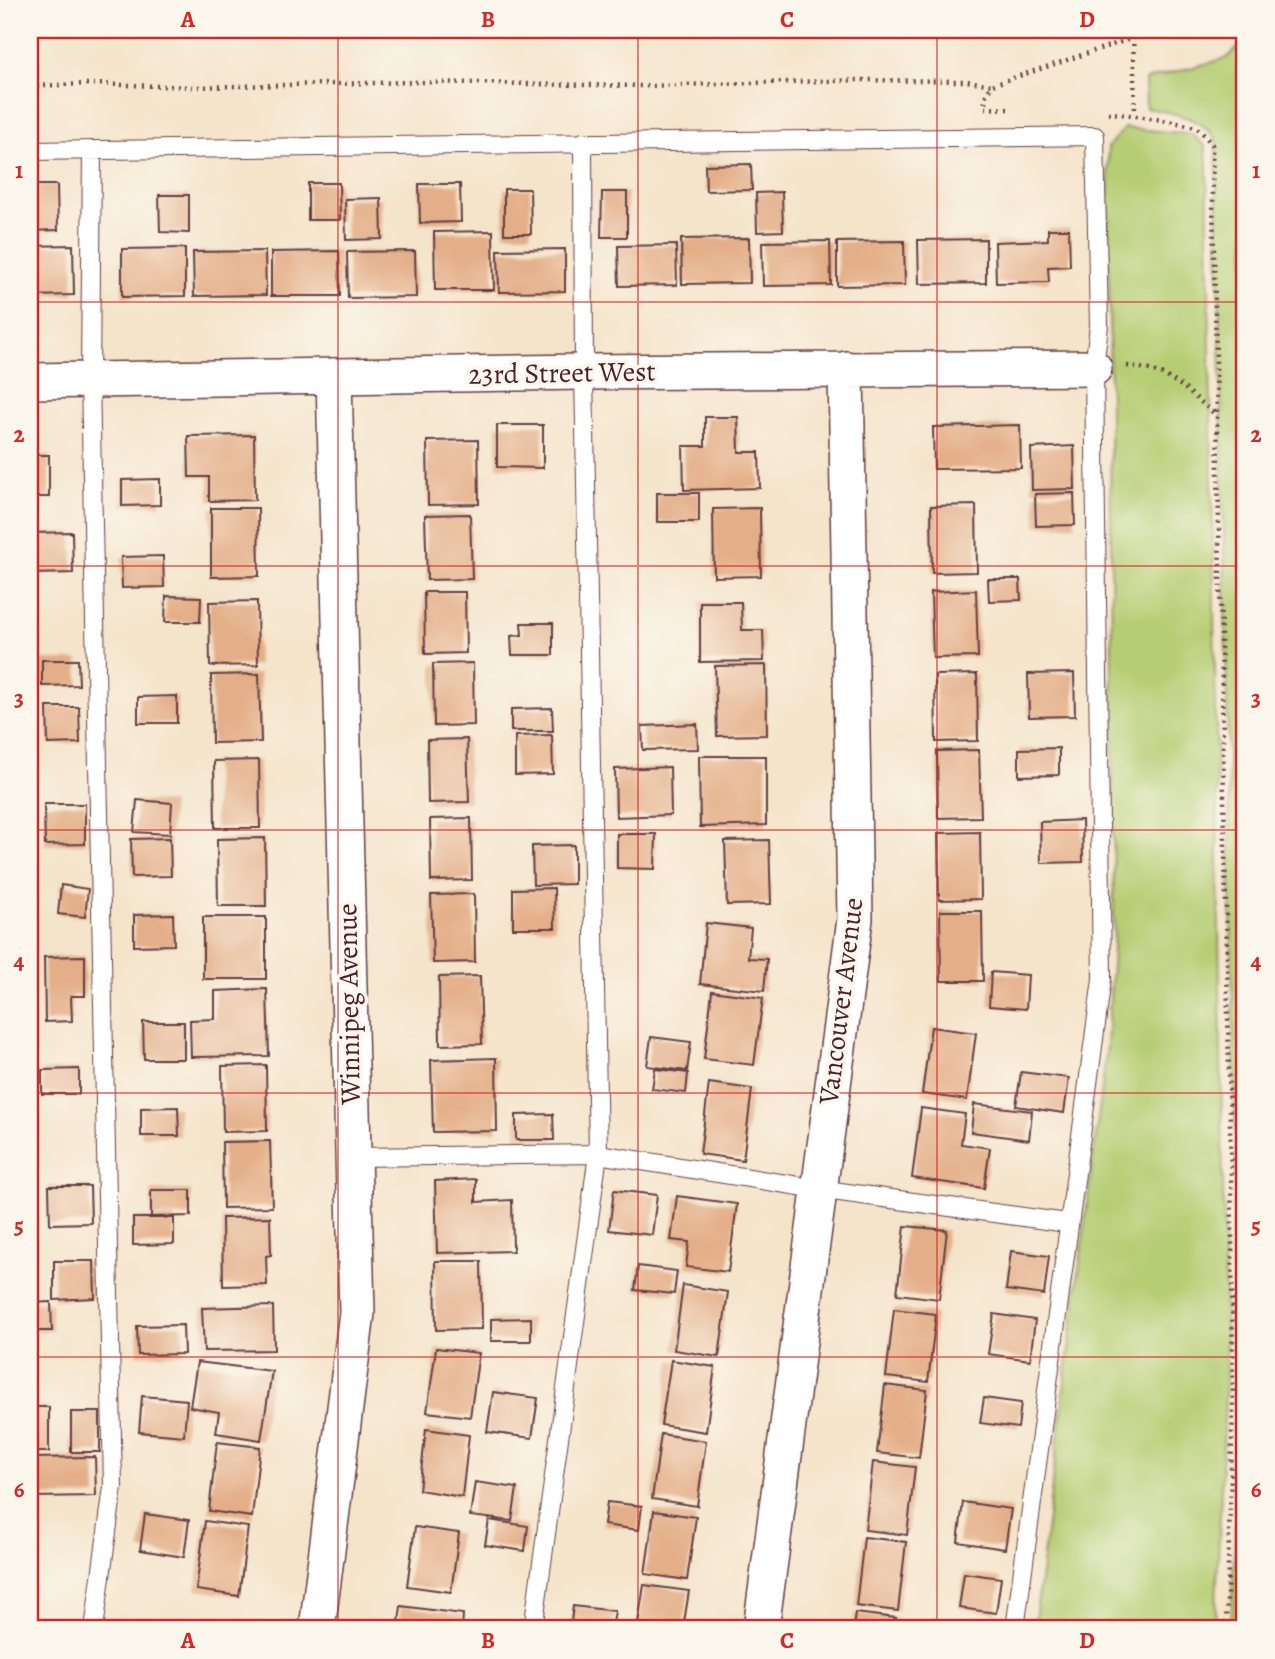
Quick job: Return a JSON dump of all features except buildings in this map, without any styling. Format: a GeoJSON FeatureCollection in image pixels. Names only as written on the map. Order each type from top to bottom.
{"type":"FeatureCollection","features":[{"type":"Feature","properties":{"kind":"street","name":"23rd Street West"},"geometry":{"type":"LineString","coordinates":[[30,381],[1094,366]]}},
{"type":"Feature","properties":{"kind":"street","name":"Vancouver Avenue"},"geometry":{"type":"LineString","coordinates":[[761,1629],[855,919],[846,369]]}},
{"type":"Feature","properties":{"kind":"street","name":"Winnipeg Avenue"},"geometry":{"type":"LineString","coordinates":[[317,1629],[357,1313],[334,376]]}},
{"type":"Feature","properties":{"kind":"lane"},"geometry":{"type":"LineString","coordinates":[[30,151],[1095,136],[1099,325],[1094,366],[1102,978],[1015,1629]]}},
{"type":"Feature","properties":{"kind":"lane"},"geometry":{"type":"LineString","coordinates":[[533,1629],[598,1154],[584,372],[583,142]]}},
{"type":"Feature","properties":{"kind":"lane"},"geometry":{"type":"LineString","coordinates":[[92,149],[90,380],[113,1488],[93,1629]]}},
{"type":"Feature","properties":{"kind":"lane"},"geometry":{"type":"LineString","coordinates":[[353,1157],[598,1154],[818,1189],[1068,1223]]}},
{"type":"Feature","properties":{"kind":"path"},"geometry":{"type":"LineString","coordinates":[[1133,30],[1135,114]]}},
{"type":"Feature","properties":{"kind":"path"},"geometry":{"type":"LineString","coordinates":[[30,86],[89,84],[195,87],[416,82],[646,86],[859,80],[967,80],[992,85],[1157,30]]}},
{"type":"Feature","properties":{"kind":"path"},"geometry":{"type":"LineString","coordinates":[[992,85],[985,97],[985,108],[1013,109]]}},
{"type":"Feature","properties":{"kind":"path"},"geometry":{"type":"LineString","coordinates":[[1095,112],[1135,114],[1151,121],[1197,128],[1212,145],[1232,1246],[1233,1424],[1226,1629]]}},
{"type":"Feature","properties":{"kind":"path"},"geometry":{"type":"LineString","coordinates":[[1094,366],[1152,368],[1171,377],[1218,417]]}},
{"type":"Feature","properties":{"kind":"green space"},"geometry":{"type":"Polygon","coordinates":[[[1245,40],[1245,1629],[1231,1629],[1237,1470],[1238,1265],[1216,139],[1193,120],[1146,108],[1145,80],[1227,58],[1245,40]]]}},
{"type":"Feature","properties":{"kind":"green space"},"geometry":{"type":"Polygon","coordinates":[[[1124,128],[1191,134],[1205,146],[1207,163],[1226,1375],[1215,1629],[1034,1629],[1107,1047],[1114,932],[1108,147],[1124,128]]]}}]}
